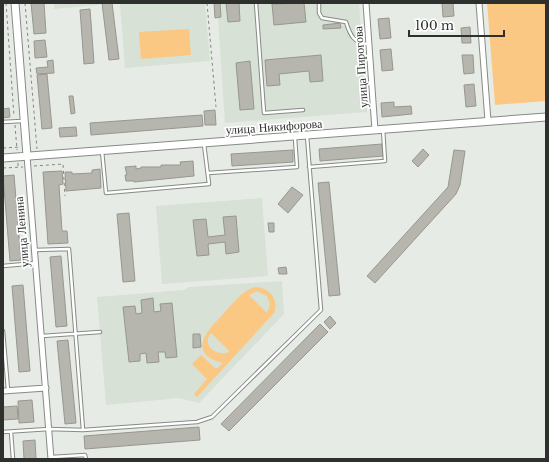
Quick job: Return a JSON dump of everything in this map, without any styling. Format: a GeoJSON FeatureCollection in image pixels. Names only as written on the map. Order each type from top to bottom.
{"type":"FeatureCollection","features":[{"type":"Feature","properties":{"kind":"main road","name":"улица Ленина"},"geometry":{"type":"LineString","coordinates":[[15,3],[27,156]]}},
{"type":"Feature","properties":{"kind":"main road","name":"улица Никифорова"},"geometry":{"type":"LineString","coordinates":[[3,158],[546,117]]}},
{"type":"Feature","properties":{"kind":"street","name":"улица Пирогова"},"geometry":{"type":"LineString","coordinates":[[366,3],[379,130]]}},
{"type":"Feature","properties":{"kind":"street"},"geometry":{"type":"LineString","coordinates":[[479,3],[488,121]]}},
{"type":"Feature","properties":{"kind":"street","name":"улица Ленина"},"geometry":{"type":"LineString","coordinates":[[27,156],[51,458]]}},
{"type":"Feature","properties":{"kind":"street"},"geometry":{"type":"LineString","coordinates":[[5,391],[46,388]]}},
{"type":"Feature","properties":{"kind":"lane"},"geometry":{"type":"LineString","coordinates":[[256,3],[264,113],[303,110]]}},
{"type":"Feature","properties":{"kind":"lane"},"geometry":{"type":"LineString","coordinates":[[319,3],[319,13],[322,18],[346,22],[354,39],[362,44],[369,44]]}},
{"type":"Feature","properties":{"kind":"lane"},"geometry":{"type":"LineString","coordinates":[[3,122],[24,120]]}},
{"type":"Feature","properties":{"kind":"lane"},"geometry":{"type":"LineString","coordinates":[[309,167],[385,161],[379,130]]}},
{"type":"Feature","properties":{"kind":"lane"},"geometry":{"type":"LineString","coordinates":[[3,432],[49,429],[83,430],[197,422],[212,417],[321,310],[307,135]]}},
{"type":"Feature","properties":{"kind":"lane"},"geometry":{"type":"LineString","coordinates":[[208,173],[297,167],[295,136]]}},
{"type":"Feature","properties":{"kind":"lane"},"geometry":{"type":"LineString","coordinates":[[102,151],[106,193],[209,184],[204,143]]}},
{"type":"Feature","properties":{"kind":"lane"},"geometry":{"type":"LineString","coordinates":[[35,250],[69,248],[83,430]]}},
{"type":"Feature","properties":{"kind":"lane"},"geometry":{"type":"LineString","coordinates":[[3,266],[36,263]]}},
{"type":"Feature","properties":{"kind":"lane"},"geometry":{"type":"LineString","coordinates":[[3,331],[5,391]]}},
{"type":"Feature","properties":{"kind":"lane"},"geometry":{"type":"LineString","coordinates":[[42,336],[100,332]]}},
{"type":"Feature","properties":{"kind":"lane"},"geometry":{"type":"LineString","coordinates":[[11,432],[12,459]]}},
{"type":"Feature","properties":{"kind":"lane"},"geometry":{"type":"LineString","coordinates":[[51,458],[85,455],[86,459]]}},
{"type":"Feature","properties":{"kind":"path"},"geometry":{"type":"LineString","coordinates":[[6,3],[18,167]]}},
{"type":"Feature","properties":{"kind":"path"},"geometry":{"type":"LineString","coordinates":[[25,3],[38,166]]}},
{"type":"Feature","properties":{"kind":"path"},"geometry":{"type":"LineString","coordinates":[[208,3],[216,107]]}},
{"type":"Feature","properties":{"kind":"path"},"geometry":{"type":"LineString","coordinates":[[63,164],[65,196]]}},
{"type":"Feature","properties":{"kind":"shaded area"},"geometry":{"type":"Polygon","coordinates":[[[54,3],[99,3],[99,5],[54,9],[54,3]]]}},
{"type":"Feature","properties":{"kind":"shaded area"},"geometry":{"type":"Polygon","coordinates":[[[120,3],[205,3],[210,61],[125,68],[120,3]]]}},
{"type":"Feature","properties":{"kind":"shaded area"},"geometry":{"type":"Polygon","coordinates":[[[214,3],[359,3],[367,112],[225,123],[218,18],[215,18],[214,3]]]}},
{"type":"Feature","properties":{"kind":"shaded area"},"geometry":{"type":"Polygon","coordinates":[[[487,3],[546,3],[546,101],[495,105],[487,3]]]}},
{"type":"Feature","properties":{"kind":"shaded area"},"geometry":{"type":"Polygon","coordinates":[[[189,29],[191,55],[141,59],[139,32],[189,29]]]}},
{"type":"Feature","properties":{"kind":"shaded area"},"geometry":{"type":"Polygon","coordinates":[[[262,198],[268,276],[162,284],[156,206],[262,198]]]}},
{"type":"Feature","properties":{"kind":"shaded area"},"geometry":{"type":"Polygon","coordinates":[[[282,281],[284,314],[199,403],[179,398],[106,405],[97,297],[184,290],[189,287],[282,281]]]}},
{"type":"Feature","properties":{"kind":"shaded area"},"geometry":{"type":"Polygon","coordinates":[[[255,287],[260,288],[272,295],[275,303],[274,313],[197,397],[194,394],[207,379],[192,364],[201,355],[216,369],[223,363],[211,359],[205,353],[202,347],[203,341],[212,327],[234,301],[255,287]],[[257,291],[249,295],[267,313],[270,304],[267,296],[257,291]],[[211,333],[208,337],[208,342],[211,349],[219,353],[229,352],[229,351],[211,333]]]}},
{"type":"Feature","properties":{"kind":"building"},"geometry":{"type":"Polygon","coordinates":[[[31,3],[44,3],[46,33],[34,34],[31,3]]]}},
{"type":"Feature","properties":{"kind":"building"},"geometry":{"type":"Polygon","coordinates":[[[102,3],[112,3],[119,59],[109,60],[102,3]]]}},
{"type":"Feature","properties":{"kind":"building"},"geometry":{"type":"Polygon","coordinates":[[[214,3],[220,3],[221,17],[215,18],[214,3]]]}},
{"type":"Feature","properties":{"kind":"building"},"geometry":{"type":"Polygon","coordinates":[[[226,3],[239,3],[240,21],[228,22],[226,3]]]}},
{"type":"Feature","properties":{"kind":"building"},"geometry":{"type":"Polygon","coordinates":[[[304,3],[306,22],[274,25],[272,4],[304,3]]]}},
{"type":"Feature","properties":{"kind":"building"},"geometry":{"type":"Polygon","coordinates":[[[442,3],[453,3],[454,16],[443,17],[442,3]]]}},
{"type":"Feature","properties":{"kind":"building"},"geometry":{"type":"Polygon","coordinates":[[[90,9],[94,63],[84,64],[80,10],[90,9]]]}},
{"type":"Feature","properties":{"kind":"building"},"geometry":{"type":"Polygon","coordinates":[[[389,18],[391,38],[380,39],[378,19],[389,18]]]}},
{"type":"Feature","properties":{"kind":"building"},"geometry":{"type":"Polygon","coordinates":[[[340,23],[341,28],[323,29],[323,25],[340,23]]]}},
{"type":"Feature","properties":{"kind":"building"},"geometry":{"type":"Polygon","coordinates":[[[470,27],[471,43],[462,43],[461,28],[470,27]]]}},
{"type":"Feature","properties":{"kind":"building"},"geometry":{"type":"Polygon","coordinates":[[[45,40],[47,57],[35,58],[34,41],[45,40]]]}},
{"type":"Feature","properties":{"kind":"building"},"geometry":{"type":"Polygon","coordinates":[[[391,49],[393,70],[382,71],[380,50],[391,49]]]}},
{"type":"Feature","properties":{"kind":"building"},"geometry":{"type":"Polygon","coordinates":[[[321,55],[323,81],[310,82],[309,71],[279,74],[280,85],[267,86],[265,60],[321,55]]]}},
{"type":"Feature","properties":{"kind":"building"},"geometry":{"type":"Polygon","coordinates":[[[462,55],[473,55],[474,73],[464,74],[462,55]]]}},
{"type":"Feature","properties":{"kind":"building"},"geometry":{"type":"Polygon","coordinates":[[[53,60],[54,73],[37,74],[36,68],[48,67],[47,61],[53,60]]]}},
{"type":"Feature","properties":{"kind":"building"},"geometry":{"type":"Polygon","coordinates":[[[250,61],[254,109],[240,110],[236,63],[250,61]]]}},
{"type":"Feature","properties":{"kind":"building"},"geometry":{"type":"Polygon","coordinates":[[[47,74],[52,128],[42,129],[37,75],[47,74]]]}},
{"type":"Feature","properties":{"kind":"building"},"geometry":{"type":"Polygon","coordinates":[[[474,84],[476,106],[466,107],[464,85],[474,84]]]}},
{"type":"Feature","properties":{"kind":"building"},"geometry":{"type":"Polygon","coordinates":[[[69,96],[73,96],[75,113],[71,114],[69,96]]]}},
{"type":"Feature","properties":{"kind":"building"},"geometry":{"type":"Polygon","coordinates":[[[394,102],[394,107],[411,106],[412,114],[382,117],[381,103],[394,102]]]}},
{"type":"Feature","properties":{"kind":"building"},"geometry":{"type":"Polygon","coordinates":[[[9,108],[10,117],[3,118],[3,109],[9,108]]]}},
{"type":"Feature","properties":{"kind":"building"},"geometry":{"type":"Polygon","coordinates":[[[215,110],[216,125],[205,125],[204,111],[215,110]]]}},
{"type":"Feature","properties":{"kind":"building"},"geometry":{"type":"Polygon","coordinates":[[[202,115],[203,126],[91,135],[90,123],[202,115]]]}},
{"type":"Feature","properties":{"kind":"building"},"geometry":{"type":"Polygon","coordinates":[[[76,127],[77,136],[60,137],[59,128],[76,127]]]}},
{"type":"Feature","properties":{"kind":"building"},"geometry":{"type":"Polygon","coordinates":[[[382,144],[383,156],[320,161],[319,149],[382,144]]]}},
{"type":"Feature","properties":{"kind":"building"},"geometry":{"type":"Polygon","coordinates":[[[423,149],[429,155],[418,167],[412,161],[423,149]]]}},
{"type":"Feature","properties":{"kind":"building"},"geometry":{"type":"Polygon","coordinates":[[[293,150],[293,162],[232,166],[231,154],[293,150]]]}},
{"type":"Feature","properties":{"kind":"building"},"geometry":{"type":"Polygon","coordinates":[[[454,150],[465,151],[460,185],[456,194],[375,283],[367,276],[448,187],[454,150]]]}},
{"type":"Feature","properties":{"kind":"building"},"geometry":{"type":"Polygon","coordinates":[[[193,161],[194,176],[134,182],[126,181],[125,175],[127,175],[125,167],[136,166],[136,169],[141,167],[161,167],[161,165],[181,165],[180,162],[193,161]]]}},
{"type":"Feature","properties":{"kind":"building"},"geometry":{"type":"Polygon","coordinates":[[[100,169],[101,188],[66,191],[65,172],[72,172],[72,174],[92,173],[92,170],[100,169]]]}},
{"type":"Feature","properties":{"kind":"building"},"geometry":{"type":"Polygon","coordinates":[[[62,171],[63,184],[59,185],[62,231],[67,231],[68,243],[48,244],[43,172],[62,171]]]}},
{"type":"Feature","properties":{"kind":"building"},"geometry":{"type":"Polygon","coordinates":[[[14,175],[21,260],[10,261],[3,176],[14,175]]]}},
{"type":"Feature","properties":{"kind":"building"},"geometry":{"type":"Polygon","coordinates":[[[329,182],[340,295],[329,296],[318,183],[329,182]]]}},
{"type":"Feature","properties":{"kind":"building"},"geometry":{"type":"Polygon","coordinates":[[[292,187],[303,195],[288,213],[278,204],[292,187]]]}},
{"type":"Feature","properties":{"kind":"building"},"geometry":{"type":"Polygon","coordinates":[[[129,213],[135,281],[123,282],[117,214],[129,213]]]}},
{"type":"Feature","properties":{"kind":"building"},"geometry":{"type":"Polygon","coordinates":[[[236,216],[239,252],[226,254],[225,242],[208,244],[209,255],[197,256],[193,220],[206,219],[208,237],[225,235],[223,217],[236,216]]]}},
{"type":"Feature","properties":{"kind":"building"},"geometry":{"type":"Polygon","coordinates":[[[268,223],[274,223],[274,232],[269,232],[268,223]]]}},
{"type":"Feature","properties":{"kind":"building"},"geometry":{"type":"Polygon","coordinates":[[[61,256],[67,326],[56,327],[50,257],[61,256]]]}},
{"type":"Feature","properties":{"kind":"building"},"geometry":{"type":"Polygon","coordinates":[[[286,267],[287,274],[279,274],[278,268],[286,267]]]}},
{"type":"Feature","properties":{"kind":"building"},"geometry":{"type":"Polygon","coordinates":[[[23,285],[30,371],[19,372],[12,286],[23,285]]]}},
{"type":"Feature","properties":{"kind":"building"},"geometry":{"type":"Polygon","coordinates":[[[153,298],[154,312],[161,311],[160,304],[172,303],[177,357],[166,358],[165,352],[158,352],[159,362],[147,363],[146,353],[140,354],[140,361],[129,362],[123,307],[135,306],[136,314],[142,313],[141,300],[153,298]]]}},
{"type":"Feature","properties":{"kind":"building"},"geometry":{"type":"Polygon","coordinates":[[[330,316],[336,323],[330,329],[324,322],[330,316]]]}},
{"type":"Feature","properties":{"kind":"building"},"geometry":{"type":"Polygon","coordinates":[[[320,324],[328,332],[229,431],[221,424],[320,324]]]}},
{"type":"Feature","properties":{"kind":"building"},"geometry":{"type":"Polygon","coordinates":[[[193,334],[200,334],[201,347],[193,348],[193,334]]]}},
{"type":"Feature","properties":{"kind":"building"},"geometry":{"type":"Polygon","coordinates":[[[68,340],[76,423],[65,424],[57,341],[68,340]]]}},
{"type":"Feature","properties":{"kind":"building"},"geometry":{"type":"Polygon","coordinates":[[[32,400],[34,422],[19,423],[18,401],[32,400]]]}},
{"type":"Feature","properties":{"kind":"building"},"geometry":{"type":"Polygon","coordinates":[[[17,406],[18,419],[3,420],[3,407],[17,406]]]}},
{"type":"Feature","properties":{"kind":"building"},"geometry":{"type":"Polygon","coordinates":[[[199,427],[200,440],[85,449],[84,436],[199,427]]]}},
{"type":"Feature","properties":{"kind":"building"},"geometry":{"type":"Polygon","coordinates":[[[35,440],[36,459],[24,459],[23,441],[35,440]]]}}]}
